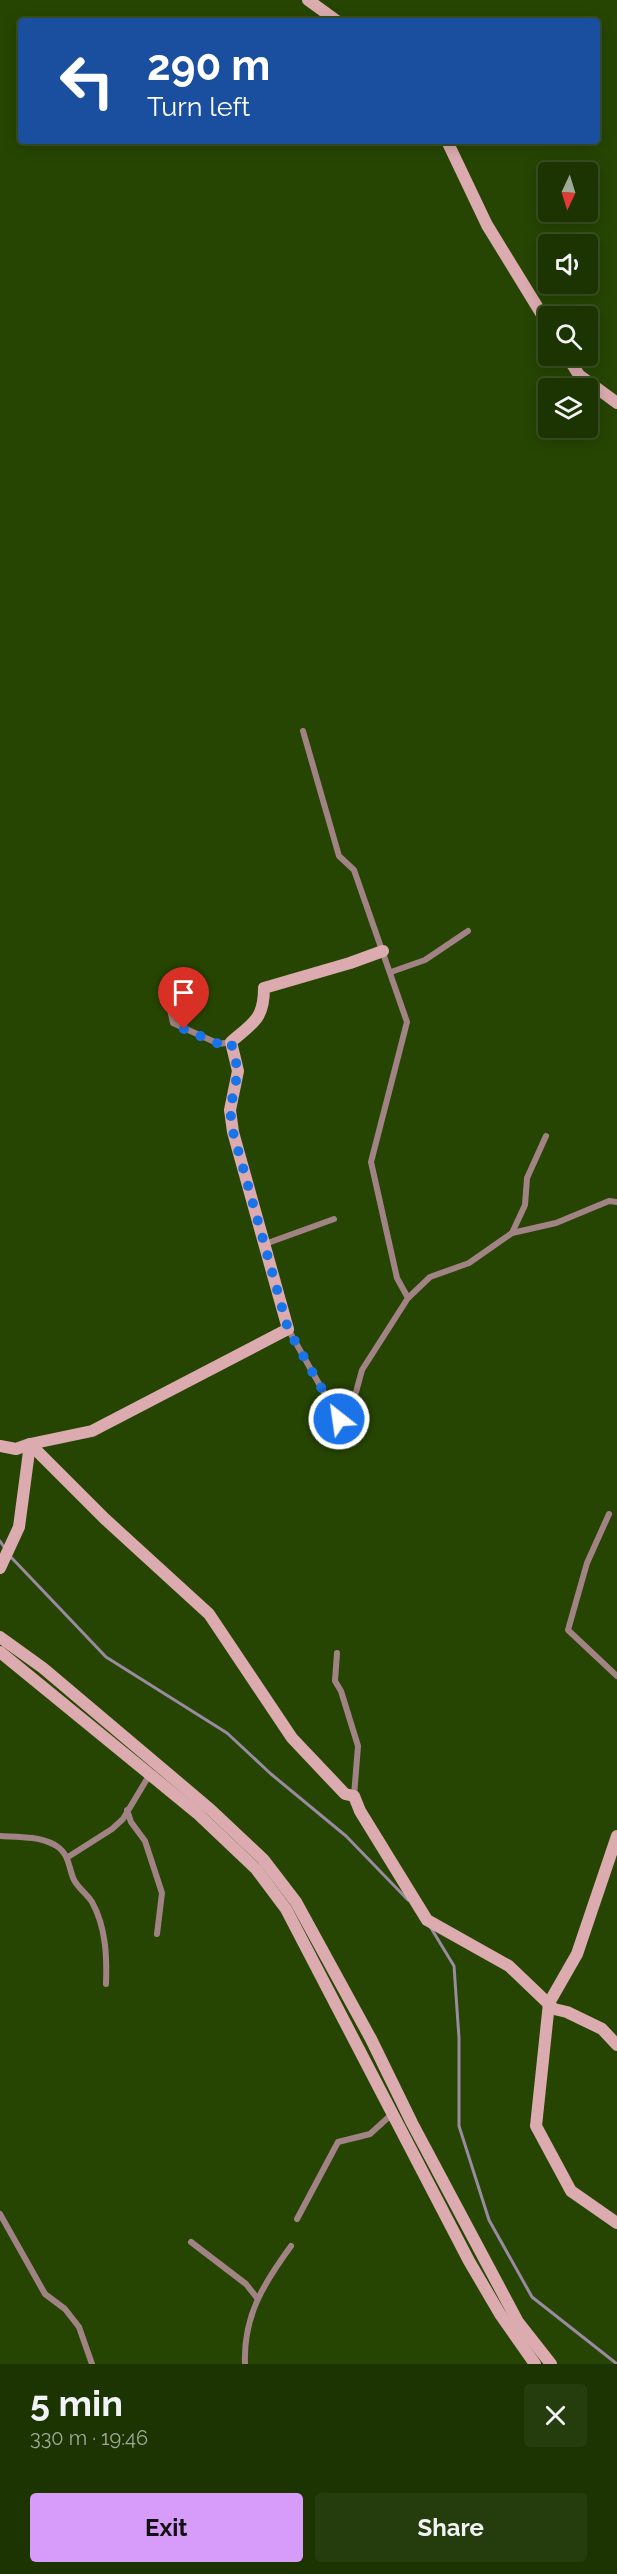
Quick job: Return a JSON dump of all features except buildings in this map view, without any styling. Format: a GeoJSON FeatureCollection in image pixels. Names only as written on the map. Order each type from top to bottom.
{"type":"FeatureCollection","features":[{"type":"Feature","properties":{"kind":"street"},"geometry":{"type":"LineString","coordinates":[[308,0],[333,18]]}},
{"type":"Feature","properties":{"kind":"street"},"geometry":{"type":"LineString","coordinates":[[448,144],[487,225],[538,308]]}},
{"type":"Feature","properties":{"kind":"street"},"geometry":{"type":"LineString","coordinates":[[573,366],[579,375],[617,403]]}},
{"type":"Feature","properties":{"kind":"street"},"geometry":{"type":"LineString","coordinates":[[303,731],[339,856],[354,870],[407,1022],[371,1162],[397,1278],[408,1298]]}},
{"type":"Feature","properties":{"kind":"street"},"geometry":{"type":"LineString","coordinates":[[391,972],[425,960],[468,931]]}},
{"type":"Feature","properties":{"kind":"street"},"geometry":{"type":"LineString","coordinates":[[169,1005],[173,1023],[219,1044],[231,1042],[260,1017],[264,1005],[264,988],[383,951]]}},
{"type":"Feature","properties":{"kind":"street"},"geometry":{"type":"LineString","coordinates":[[231,1042],[238,1071],[230,1110],[233,1132],[288,1329],[339,1419],[356,1392],[362,1370],[408,1298],[430,1277],[469,1263],[512,1233],[556,1223],[609,1201],[617,1202]]}},
{"type":"Feature","properties":{"kind":"street"},"geometry":{"type":"LineString","coordinates":[[512,1233],[525,1205],[527,1178],[546,1136]]}},
{"type":"Feature","properties":{"kind":"street"},"geometry":{"type":"LineString","coordinates":[[265,1244],[334,1220]]}},
{"type":"Feature","properties":{"kind":"street"},"geometry":{"type":"LineString","coordinates":[[0,1446],[16,1449],[92,1431],[288,1329]]}},
{"type":"Feature","properties":{"kind":"street"},"geometry":{"type":"LineString","coordinates":[[0,1568],[19,1527],[30,1444]]}},
{"type":"Feature","properties":{"kind":"street"},"geometry":{"type":"LineString","coordinates":[[30,1444],[105,1519],[209,1614],[292,1738],[345,1794],[354,1796]]}},
{"type":"Feature","properties":{"kind":"street"},"geometry":{"type":"LineString","coordinates":[[609,1514],[587,1563],[568,1630],[617,1676]]}},
{"type":"Feature","properties":{"kind":"street"},"geometry":{"type":"LineString","coordinates":[[0,1637],[61,1683],[211,1810],[263,1859],[296,1902],[371,2039],[412,2123],[518,2322],[551,2364]]}},
{"type":"Feature","properties":{"kind":"street"},"geometry":{"type":"LineString","coordinates":[[0,1652],[197,1813],[256,1869],[286,1909],[500,2314],[535,2364]]}},
{"type":"Feature","properties":{"kind":"street"},"geometry":{"type":"LineString","coordinates":[[337,1653],[335,1681],[358,1746],[354,1796],[360,1811],[428,1920],[509,1966],[554,2009],[567,2012],[602,2029],[617,2046]]}},
{"type":"Feature","properties":{"kind":"street"},"geometry":{"type":"LineString","coordinates":[[68,1857],[123,1820],[150,1774]]}},
{"type":"Feature","properties":{"kind":"street"},"geometry":{"type":"LineString","coordinates":[[127,1810],[131,1822],[146,1841],[162,1893],[157,1934]]}},
{"type":"Feature","properties":{"kind":"street"},"geometry":{"type":"LineString","coordinates":[[0,1836],[43,1839],[57,1846],[68,1857],[74,1880],[91,1900],[95,1910],[107,1953],[106,1984]]}},
{"type":"Feature","properties":{"kind":"street"},"geometry":{"type":"LineString","coordinates":[[617,1836],[577,1954],[549,2003],[536,2126],[571,2191],[617,2223]]}},
{"type":"Feature","properties":{"kind":"street"},"geometry":{"type":"LineString","coordinates":[[297,2219],[338,2142],[370,2134],[393,2114]]}},
{"type":"Feature","properties":{"kind":"street"},"geometry":{"type":"LineString","coordinates":[[0,2214],[45,2294],[65,2309],[79,2327],[92,2364]]}},
{"type":"Feature","properties":{"kind":"street"},"geometry":{"type":"LineString","coordinates":[[191,2241],[246,2284],[256,2298]]}},
{"type":"Feature","properties":{"kind":"street"},"geometry":{"type":"LineString","coordinates":[[245,2364],[248,2330],[256,2298],[269,2275],[291,2246]]}},
{"type":"Feature","properties":{"kind":"waterway"},"geometry":{"type":"LineString","coordinates":[[0,1541],[6,1550]]}},
{"type":"Feature","properties":{"kind":"waterway"},"geometry":{"type":"LineString","coordinates":[[9,1555],[106,1657],[227,1733],[271,1774],[346,1836],[408,1900]]}},
{"type":"Feature","properties":{"kind":"waterway"},"geometry":{"type":"LineString","coordinates":[[431,1928],[454,1966],[459,2038],[459,2126],[489,2220],[532,2297],[617,2364]]}},
{"type":"Feature","properties":{"kind":"route"},"geometry":{"type":"LineString","coordinates":[[184,1029],[219,1044],[231,1042],[238,1071],[230,1110],[233,1132],[288,1329],[339,1419]]}}]}
